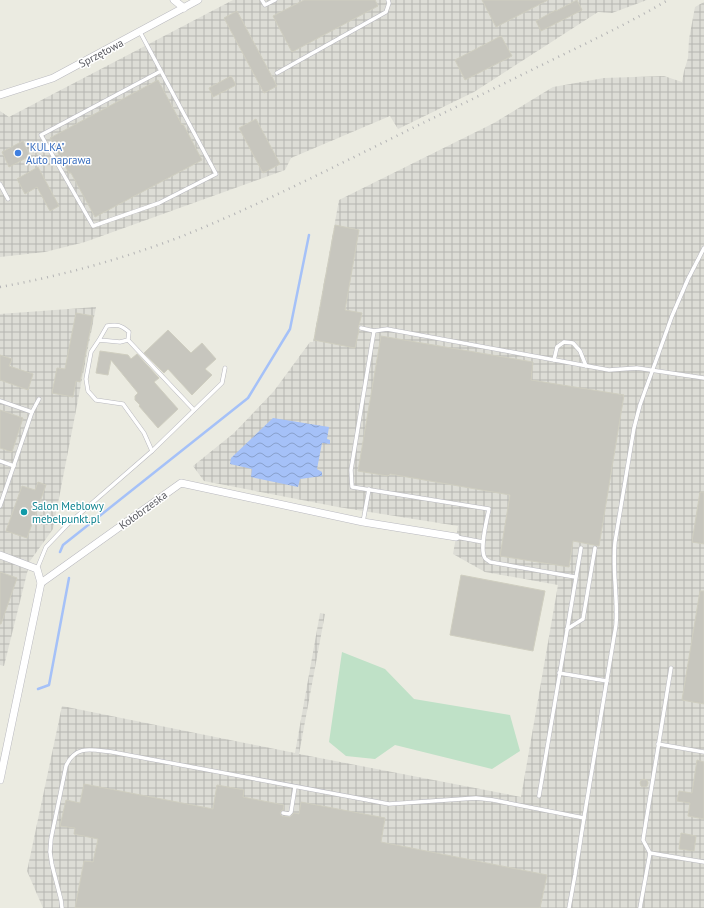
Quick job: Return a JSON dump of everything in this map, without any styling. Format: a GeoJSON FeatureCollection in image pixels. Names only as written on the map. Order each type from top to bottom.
{"type":"FeatureCollection","features":[{"type":"Feature","properties":{"kind":"street"},"geometry":{"type":"LineString","coordinates":[[174,0],[184,8]]}},
{"type":"Feature","properties":{"kind":"street","name":"Sprzętowa"},"geometry":{"type":"LineString","coordinates":[[0,95],[53,78],[198,0]]}},
{"type":"Feature","properties":{"kind":"street","name":"Kołobrzeska"},"geometry":{"type":"LineString","coordinates":[[41,583],[181,483],[363,522],[456,537]]}},
{"type":"Feature","properties":{"kind":"street"},"geometry":{"type":"LineString","coordinates":[[0,555],[37,569],[41,583],[0,780]]}},
{"type":"Feature","properties":{"kind":"lane"},"geometry":{"type":"LineString","coordinates":[[262,0],[265,5],[275,0]]}},
{"type":"Feature","properties":{"kind":"lane"},"geometry":{"type":"LineString","coordinates":[[277,73],[386,12],[389,3],[388,0]]}},
{"type":"Feature","properties":{"kind":"lane"},"geometry":{"type":"LineString","coordinates":[[140,32],[161,71],[216,174],[159,203],[93,226],[41,135],[161,71]]}},
{"type":"Feature","properties":{"kind":"lane"},"geometry":{"type":"LineString","coordinates":[[0,184],[7,197],[0,196]]}},
{"type":"Feature","properties":{"kind":"lane"},"geometry":{"type":"LineString","coordinates":[[569,908],[616,625],[615,542],[634,428],[640,405],[672,316],[688,279],[704,248]]}},
{"type":"Feature","properties":{"kind":"lane"},"geometry":{"type":"LineString","coordinates":[[128,340],[129,332],[123,327],[115,324],[107,326],[91,352],[86,379],[88,391],[96,400],[123,404],[144,433],[152,451]]}},
{"type":"Feature","properties":{"kind":"lane"},"geometry":{"type":"LineString","coordinates":[[361,328],[374,331],[388,329],[609,370],[637,368],[704,378]]}},
{"type":"Feature","properties":{"kind":"lane"},"geometry":{"type":"LineString","coordinates":[[374,331],[351,470],[352,487],[489,509],[483,542],[483,552],[485,558],[490,562],[576,577]]}},
{"type":"Feature","properties":{"kind":"lane"},"geometry":{"type":"LineString","coordinates":[[99,340],[120,342],[128,340]]}},
{"type":"Feature","properties":{"kind":"lane"},"geometry":{"type":"LineString","coordinates":[[128,340],[194,410]]}},
{"type":"Feature","properties":{"kind":"lane"},"geometry":{"type":"LineString","coordinates":[[554,360],[557,347],[564,342],[574,344],[580,351],[586,366]]}},
{"type":"Feature","properties":{"kind":"lane"},"geometry":{"type":"LineString","coordinates":[[37,569],[46,547],[68,524],[152,451],[222,383],[224,368]]}},
{"type":"Feature","properties":{"kind":"lane"},"geometry":{"type":"LineString","coordinates":[[0,506],[32,412],[39,399]]}},
{"type":"Feature","properties":{"kind":"lane"},"geometry":{"type":"LineString","coordinates":[[0,401],[32,412]]}},
{"type":"Feature","properties":{"kind":"lane"},"geometry":{"type":"LineString","coordinates":[[0,461],[14,466]]}},
{"type":"Feature","properties":{"kind":"lane"},"geometry":{"type":"LineString","coordinates":[[363,522],[369,489]]}},
{"type":"Feature","properties":{"kind":"lane"},"geometry":{"type":"LineString","coordinates":[[456,537],[483,542]]}},
{"type":"Feature","properties":{"kind":"lane"},"geometry":{"type":"LineString","coordinates":[[538,796],[581,548]]}},
{"type":"Feature","properties":{"kind":"lane"},"geometry":{"type":"LineString","coordinates":[[567,629],[583,619],[595,548]]}},
{"type":"Feature","properties":{"kind":"lane"},"geometry":{"type":"LineString","coordinates":[[640,908],[650,853],[643,840],[671,668]]}},
{"type":"Feature","properties":{"kind":"lane"},"geometry":{"type":"LineString","coordinates":[[559,673],[607,681]]}},
{"type":"Feature","properties":{"kind":"lane"},"geometry":{"type":"LineString","coordinates":[[658,744],[704,752]]}},
{"type":"Feature","properties":{"kind":"lane"},"geometry":{"type":"LineString","coordinates":[[62,908],[52,865],[50,852],[51,839],[66,766],[69,759],[75,753],[82,750],[112,752],[389,804],[476,798],[584,818]]}},
{"type":"Feature","properties":{"kind":"lane"},"geometry":{"type":"LineString","coordinates":[[283,812],[289,814],[291,812],[295,787]]}},
{"type":"Feature","properties":{"kind":"lane"},"geometry":{"type":"LineString","coordinates":[[650,853],[704,862]]}},
{"type":"Feature","properties":{"kind":"shaded area"},"geometry":{"type":"Polygon","coordinates":[[[233,0],[647,0],[612,13],[598,12],[474,92],[398,129],[390,116],[291,158],[285,170],[85,242],[45,252],[0,257],[0,111],[9,117],[233,0]]]}},
{"type":"Feature","properties":{"kind":"shaded area"},"geometry":{"type":"Polygon","coordinates":[[[704,2],[704,908],[43,908],[27,871],[62,706],[295,753],[320,613],[325,614],[299,754],[521,797],[558,585],[485,572],[453,554],[458,526],[338,507],[204,481],[193,466],[234,433],[274,391],[310,342],[313,342],[339,200],[494,123],[553,87],[604,78],[664,76],[682,82],[688,58],[689,39],[695,7],[704,2]]]}},
{"type":"Feature","properties":{"kind":"shaded area"},"geometry":{"type":"Polygon","coordinates":[[[96,307],[53,529],[30,561],[4,666],[0,665],[0,314],[96,307]]]}},
{"type":"Feature","properties":{"kind":"green space"},"geometry":{"type":"Polygon","coordinates":[[[342,652],[385,669],[414,699],[510,715],[520,751],[492,769],[395,745],[375,759],[346,756],[329,742],[342,652]]]}},
{"type":"Feature","properties":{"kind":"water"},"geometry":{"type":"Polygon","coordinates":[[[273,418],[329,427],[327,439],[330,440],[330,444],[322,443],[317,469],[322,472],[322,476],[300,479],[298,487],[251,477],[252,469],[230,464],[231,458],[273,418]]]}},
{"type":"Feature","properties":{"kind":"building"},"geometry":{"type":"Polygon","coordinates":[[[304,0],[375,0],[378,6],[292,52],[273,16],[304,0]]]}},
{"type":"Feature","properties":{"kind":"building"},"geometry":{"type":"Polygon","coordinates":[[[482,0],[548,0],[496,27],[482,0]]]}},
{"type":"Feature","properties":{"kind":"building"},"geometry":{"type":"Polygon","coordinates":[[[577,0],[582,10],[541,31],[536,21],[577,0]]]}},
{"type":"Feature","properties":{"kind":"building"},"geometry":{"type":"Polygon","coordinates":[[[237,11],[277,86],[264,93],[224,18],[237,11]]]}},
{"type":"Feature","properties":{"kind":"building"},"geometry":{"type":"Polygon","coordinates":[[[501,36],[512,56],[465,80],[455,60],[501,36]]]}},
{"type":"Feature","properties":{"kind":"building"},"geometry":{"type":"Polygon","coordinates":[[[231,76],[236,85],[213,97],[209,88],[231,76]]]}},
{"type":"Feature","properties":{"kind":"building"},"geometry":{"type":"Polygon","coordinates":[[[158,80],[202,160],[95,217],[50,138],[158,80]]]}},
{"type":"Feature","properties":{"kind":"building"},"geometry":{"type":"Polygon","coordinates":[[[256,119],[280,164],[263,173],[239,128],[256,119]]]}},
{"type":"Feature","properties":{"kind":"building"},"geometry":{"type":"Polygon","coordinates":[[[23,141],[30,156],[9,167],[2,152],[23,141]]]}},
{"type":"Feature","properties":{"kind":"building"},"geometry":{"type":"Polygon","coordinates":[[[38,167],[59,206],[50,211],[37,187],[25,194],[17,179],[38,167]]]}},
{"type":"Feature","properties":{"kind":"building"},"geometry":{"type":"Polygon","coordinates":[[[335,225],[359,230],[345,310],[362,313],[355,348],[314,340],[335,225]]]}},
{"type":"Feature","properties":{"kind":"building"},"geometry":{"type":"Polygon","coordinates":[[[76,313],[93,316],[80,382],[76,381],[73,397],[52,393],[57,368],[65,369],[76,313]]]}},
{"type":"Feature","properties":{"kind":"building"},"geometry":{"type":"Polygon","coordinates":[[[168,330],[191,353],[202,343],[216,359],[205,369],[212,375],[192,395],[168,369],[164,373],[144,353],[168,330]]]}},
{"type":"Feature","properties":{"kind":"building"},"geometry":{"type":"Polygon","coordinates":[[[381,336],[533,362],[531,380],[624,395],[599,546],[573,541],[569,567],[500,556],[510,495],[390,474],[388,476],[358,471],[381,336]]]}},
{"type":"Feature","properties":{"kind":"building"},"geometry":{"type":"Polygon","coordinates":[[[100,351],[128,355],[131,359],[137,354],[159,378],[154,382],[178,409],[158,428],[135,400],[135,396],[138,393],[111,360],[108,375],[96,373],[100,351]]]}},
{"type":"Feature","properties":{"kind":"building"},"geometry":{"type":"Polygon","coordinates":[[[0,355],[12,359],[9,366],[33,374],[28,390],[0,380],[0,355]]]}},
{"type":"Feature","properties":{"kind":"building"},"geometry":{"type":"Polygon","coordinates":[[[0,410],[23,418],[12,452],[0,448],[0,410]]]}},
{"type":"Feature","properties":{"kind":"building","name":"Salon Meblowy mebelpunkt.pl"},"geometry":{"type":"Polygon","coordinates":[[[38,482],[46,485],[27,538],[6,531],[22,486],[35,490],[38,482]]]}},
{"type":"Feature","properties":{"kind":"building"},"geometry":{"type":"Polygon","coordinates":[[[700,492],[704,492],[704,544],[692,542],[700,492]]]}},
{"type":"Feature","properties":{"kind":"building"},"geometry":{"type":"Polygon","coordinates":[[[0,572],[17,578],[1,624],[0,624],[0,572]]]}},
{"type":"Feature","properties":{"kind":"building"},"geometry":{"type":"Polygon","coordinates":[[[461,575],[545,591],[533,651],[450,635],[461,575]]]}},
{"type":"Feature","properties":{"kind":"building"},"geometry":{"type":"Polygon","coordinates":[[[700,591],[704,591],[704,704],[682,700],[700,591]]]}},
{"type":"Feature","properties":{"kind":"building"},"geometry":{"type":"Polygon","coordinates":[[[697,760],[704,762],[704,819],[688,816],[690,803],[677,801],[679,791],[692,793],[697,760]]]}},
{"type":"Feature","properties":{"kind":"building"},"geometry":{"type":"Polygon","coordinates":[[[642,779],[646,779],[648,783],[646,787],[642,787],[640,785],[640,781],[642,779]]]}},
{"type":"Feature","properties":{"kind":"building"},"geometry":{"type":"Polygon","coordinates":[[[84,784],[213,809],[217,785],[244,790],[243,797],[284,805],[283,810],[280,813],[282,816],[290,817],[294,813],[299,814],[301,802],[385,818],[381,842],[547,875],[540,908],[75,908],[84,861],[93,862],[98,839],[74,834],[75,828],[60,826],[66,800],[80,803],[84,784]]]}},
{"type":"Feature","properties":{"kind":"building"},"geometry":{"type":"Polygon","coordinates":[[[681,833],[696,836],[694,851],[679,849],[681,833]]]}},
{"type":"Feature","properties":{"kind":"waterway"},"geometry":{"type":"LineString","coordinates":[[60,552],[63,545],[248,398],[290,329],[309,235]]}},
{"type":"Feature","properties":{"kind":"waterway"},"geometry":{"type":"LineString","coordinates":[[38,689],[49,685],[69,578]]}},
{"type":"Feature","properties":{"kind":"railway"},"geometry":{"type":"LineString","coordinates":[[0,287],[46,278],[114,260],[212,224],[306,181],[583,45],[668,0]]}},
{"type":"Feature","properties":{"kind":"place","name":"\"KULKA\" Auto naprawa"},"geometry":{"type":"Point","coordinates":[18,153]}},
{"type":"Feature","properties":{"kind":"place","name":"Salon Meblowy mebelpunkt.pl"},"geometry":{"type":"Point","coordinates":[24,512]}}]}
